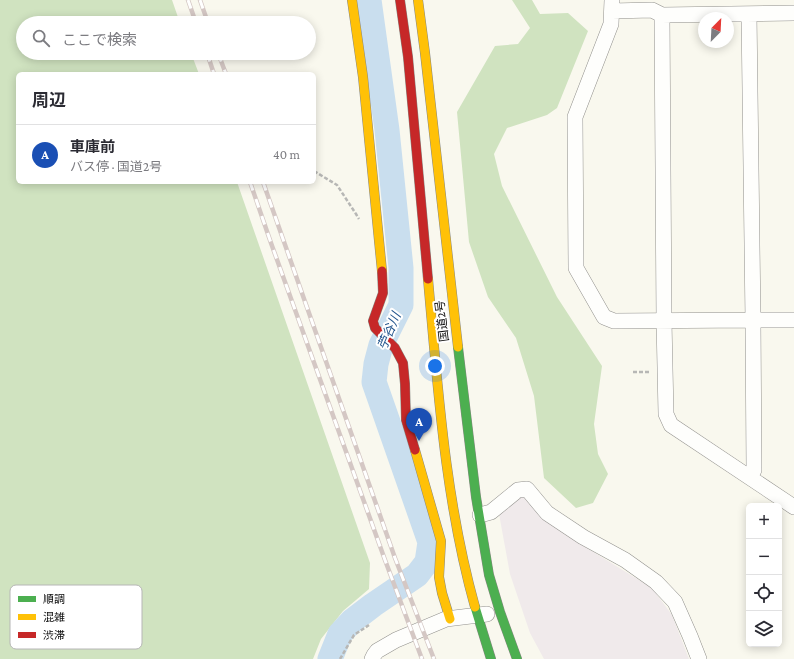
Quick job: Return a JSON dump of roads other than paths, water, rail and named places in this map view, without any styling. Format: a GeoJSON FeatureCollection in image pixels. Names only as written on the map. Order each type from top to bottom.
{"type":"FeatureCollection","features":[{"type":"Feature","properties":{"kind":"main road"},"geometry":{"type":"LineString","coordinates":[[352,0],[362,77],[382,267],[383,293],[373,321],[375,328],[396,348],[402,363],[405,384],[406,420],[441,541],[439,576],[442,593],[450,619]]}},
{"type":"Feature","properties":{"kind":"main road","name":"国道2号"},"geometry":{"type":"LineString","coordinates":[[400,0],[408,57],[443,441],[458,534],[469,584],[491,659]]}},
{"type":"Feature","properties":{"kind":"main road","name":"国道2号"},"geometry":{"type":"LineString","coordinates":[[418,0],[427,68],[462,384],[480,515],[490,575],[500,612],[516,659]]}},
{"type":"Feature","properties":{"kind":"street"},"geometry":{"type":"LineString","coordinates":[[794,13],[662,15],[652,10],[612,5],[611,24],[575,117],[576,268],[604,316],[614,321],[794,320]]}},
{"type":"Feature","properties":{"kind":"street"},"geometry":{"type":"LineString","coordinates":[[749,14],[754,470],[750,477]]}},
{"type":"Feature","properties":{"kind":"street"},"geometry":{"type":"LineString","coordinates":[[662,15],[666,414],[671,425],[794,507]]}},
{"type":"Feature","properties":{"kind":"street"},"geometry":{"type":"LineString","coordinates":[[480,515],[492,512],[518,490],[527,490],[546,513],[583,537],[625,560],[656,582],[675,602],[699,659]]}},
{"type":"Feature","properties":{"kind":"street"},"geometry":{"type":"LineString","coordinates":[[372,659],[377,651],[396,640],[446,619],[500,612]]}},
{"type":"Feature","properties":{"kind":"waterway","name":"苧谷川"},"geometry":{"type":"LineString","coordinates":[[330,659],[340,634],[352,621],[417,575],[427,562],[430,542],[374,382],[376,364],[381,345],[401,305],[401,268],[387,130],[369,0]]}},
{"type":"Feature","properties":{"kind":"railway"},"geometry":{"type":"LineString","coordinates":[[188,0],[194,16]]}},
{"type":"Feature","properties":{"kind":"railway"},"geometry":{"type":"LineString","coordinates":[[200,0],[206,16]]}},
{"type":"Feature","properties":{"kind":"railway"},"geometry":{"type":"LineString","coordinates":[[209,60],[213,72]]}},
{"type":"Feature","properties":{"kind":"railway"},"geometry":{"type":"LineString","coordinates":[[221,60],[225,72]]}},
{"type":"Feature","properties":{"kind":"railway"},"geometry":{"type":"LineString","coordinates":[[251,184],[385,560],[422,659]]}},
{"type":"Feature","properties":{"kind":"railway"},"geometry":{"type":"LineString","coordinates":[[264,184],[395,558],[434,659]]}},
{"type":"Feature","properties":{"kind":"place","name":"車庫前"},"geometry":{"type":"Point","coordinates":[419,441]}}]}
